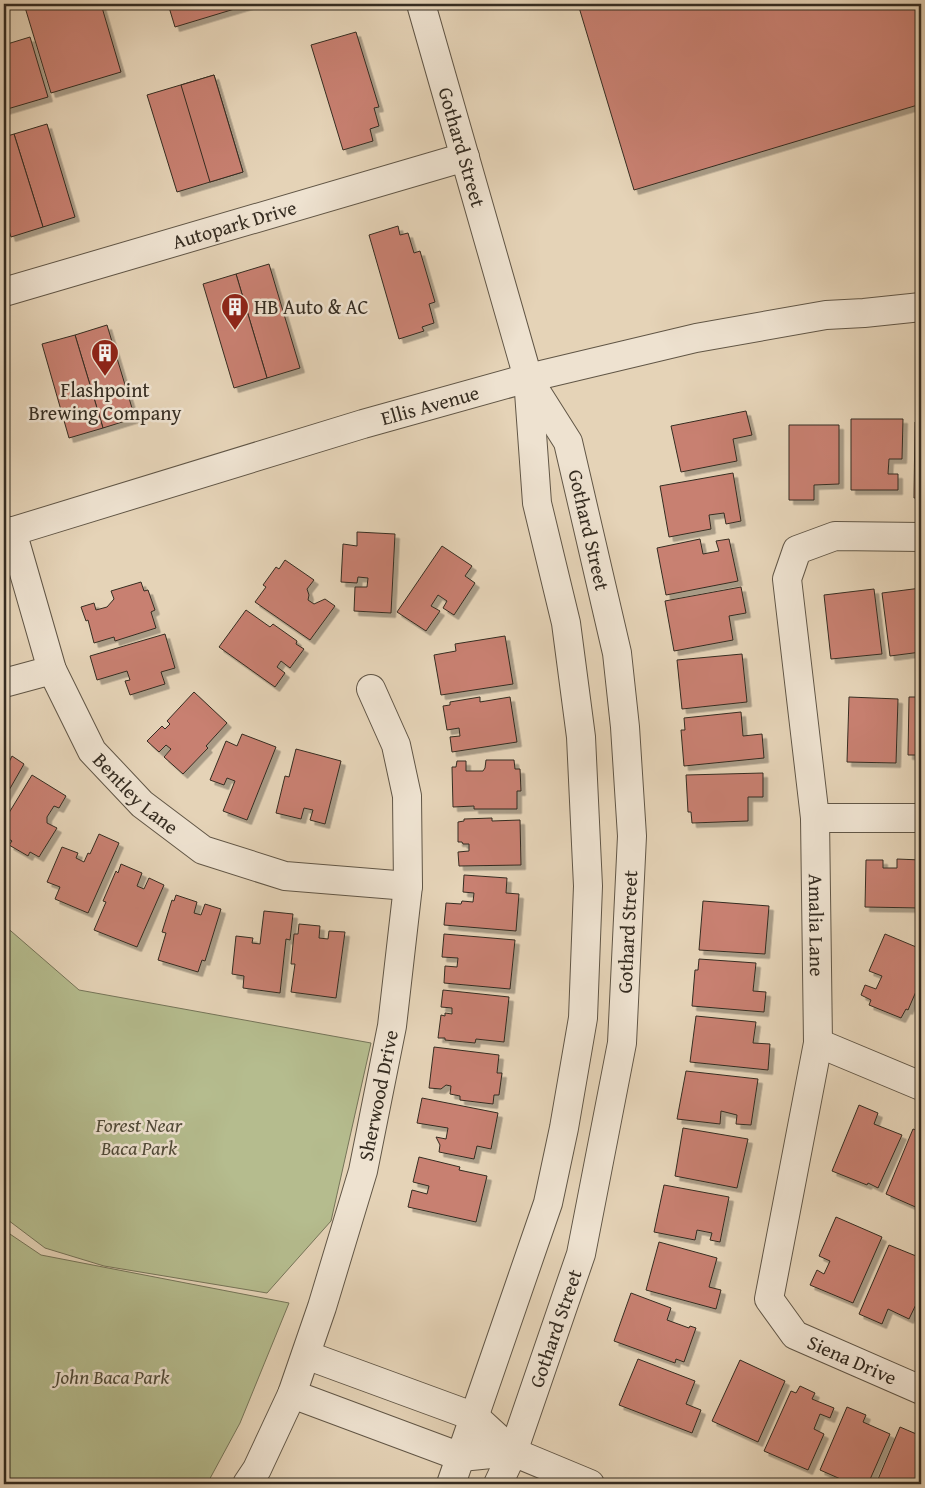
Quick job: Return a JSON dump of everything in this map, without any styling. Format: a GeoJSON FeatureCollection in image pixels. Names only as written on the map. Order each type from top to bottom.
{"type":"FeatureCollection","features":[{"type":"Feature","properties":{"kind":"street","name":"Gothard Street"},"geometry":{"type":"LineString","coordinates":[[421,4],[528,378],[537,503],[566,623],[581,738],[588,886],[583,1009],[564,1128],[548,1203],[451,1484]]}},
{"type":"Feature","properties":{"kind":"street","name":"Autopark Drive"},"geometry":{"type":"LineString","coordinates":[[4,292],[465,158]]}},
{"type":"Feature","properties":{"kind":"street","name":"Ellis Avenue"},"geometry":{"type":"LineString","coordinates":[[8,532],[363,424],[528,378],[696,338],[826,315],[921,307]]}},
{"type":"Feature","properties":{"kind":"street","name":"Ellis Avenue"},"geometry":{"type":"LineString","coordinates":[[864,313],[921,325]]}},
{"type":"Feature","properties":{"kind":"street","name":"Gothard Street"},"geometry":{"type":"LineString","coordinates":[[498,1484],[513,1452],[581,1254],[622,1043],[632,836],[625,727],[615,644],[568,442],[528,378]]}},
{"type":"Feature","properties":{"kind":"street","name":"Bentley Lane"},"geometry":{"type":"LineString","coordinates":[[8,532],[52,670],[92,751],[142,804],[203,850],[284,876],[408,886]]}},
{"type":"Feature","properties":{"kind":"street","name":"Amalia Lane"},"geometry":{"type":"LineString","coordinates":[[769,1299],[818,1043],[815,818],[787,579],[797,550],[835,536],[921,537]]}},
{"type":"Feature","properties":{"kind":"street"},"geometry":{"type":"LineString","coordinates":[[4,683],[52,670]]}},
{"type":"Feature","properties":{"kind":"street","name":"Sherwood Drive"},"geometry":{"type":"LineString","coordinates":[[247,1484],[257,1469],[292,1394],[322,1307],[363,1171],[392,1026],[408,886],[406,796],[396,745],[372,689]]}},
{"type":"Feature","properties":{"kind":"street"},"geometry":{"type":"LineString","coordinates":[[815,818],[921,818]]}},
{"type":"Feature","properties":{"kind":"street"},"geometry":{"type":"LineString","coordinates":[[818,1043],[921,1086]]}},
{"type":"Feature","properties":{"kind":"street","name":"Siena Drive"},"geometry":{"type":"LineString","coordinates":[[769,1299],[795,1335],[921,1390]]}},
{"type":"Feature","properties":{"kind":"street"},"geometry":{"type":"LineString","coordinates":[[306,1355],[475,1416],[513,1452],[590,1484]]}},
{"type":"Feature","properties":{"kind":"street"},"geometry":{"type":"LineString","coordinates":[[292,1394],[461,1457],[513,1452]]}},
{"type":"Feature","properties":{"kind":"green space","name":"Forest Near Baca Park"},"geometry":{"type":"Polygon","coordinates":[[[4,925],[79,990],[371,1043],[331,1221],[267,1293],[104,1266],[45,1248],[4,1217],[4,925]]]}},
{"type":"Feature","properties":{"kind":"green space","name":"John Baca Park"},"geometry":{"type":"Polygon","coordinates":[[[4,1230],[41,1255],[289,1303],[240,1423],[207,1484],[4,1484],[4,1230]]]}},
{"type":"Feature","properties":{"kind":"building"},"geometry":{"type":"Polygon","coordinates":[[[24,4],[101,4],[121,72],[51,93],[24,4]]]}},
{"type":"Feature","properties":{"kind":"building"},"geometry":{"type":"Polygon","coordinates":[[[168,4],[251,4],[175,27],[168,4]]]}},
{"type":"Feature","properties":{"kind":"building"},"geometry":{"type":"Polygon","coordinates":[[[578,4],[921,4],[921,104],[634,190],[578,4]]]}},
{"type":"Feature","properties":{"kind":"building"},"geometry":{"type":"Polygon","coordinates":[[[356,32],[379,107],[374,108],[379,126],[370,129],[373,141],[343,150],[311,45],[356,32]]]}},
{"type":"Feature","properties":{"kind":"building"},"geometry":{"type":"Polygon","coordinates":[[[30,37],[48,97],[4,110],[4,45],[30,37]]]}},
{"type":"Feature","properties":{"kind":"building"},"geometry":{"type":"Polygon","coordinates":[[[214,75],[243,172],[177,192],[147,95],[214,75]]]}},
{"type":"Feature","properties":{"kind":"building"},"geometry":{"type":"Polygon","coordinates":[[[214,75],[243,172],[210,182],[181,85],[214,75]]]}},
{"type":"Feature","properties":{"kind":"building"},"geometry":{"type":"Polygon","coordinates":[[[47,124],[75,217],[43,227],[14,134],[47,124]]]}},
{"type":"Feature","properties":{"kind":"building"},"geometry":{"type":"Polygon","coordinates":[[[14,134],[43,227],[11,237],[4,214],[4,137],[14,134]]]}},
{"type":"Feature","properties":{"kind":"building"},"geometry":{"type":"Polygon","coordinates":[[[398,226],[400,235],[408,233],[414,253],[420,251],[435,302],[429,304],[434,323],[422,327],[424,331],[399,339],[369,235],[398,226]]]}},
{"type":"Feature","properties":{"kind":"building"},"geometry":{"type":"Polygon","coordinates":[[[269,264],[300,368],[267,378],[236,274],[269,264]]]}},
{"type":"Feature","properties":{"kind":"building","name":"HB Auto & AC"},"geometry":{"type":"Polygon","coordinates":[[[236,274],[267,378],[234,388],[203,284],[236,274]]]}},
{"type":"Feature","properties":{"kind":"building","name":"Flashpoint Brewing Company"},"geometry":{"type":"Polygon","coordinates":[[[107,325],[135,418],[103,428],[75,335],[107,325]]]}},
{"type":"Feature","properties":{"kind":"building"},"geometry":{"type":"Polygon","coordinates":[[[75,335],[103,428],[69,438],[42,344],[75,335]]]}},
{"type":"Feature","properties":{"kind":"building"},"geometry":{"type":"Polygon","coordinates":[[[746,411],[752,435],[733,439],[737,461],[681,472],[671,426],[746,411]]]}},
{"type":"Feature","properties":{"kind":"building"},"geometry":{"type":"Polygon","coordinates":[[[851,419],[903,419],[902,459],[889,459],[888,474],[898,474],[898,490],[851,490],[851,419]]]}},
{"type":"Feature","properties":{"kind":"building"},"geometry":{"type":"Polygon","coordinates":[[[915,422],[921,422],[921,498],[914,498],[915,422]]]}},
{"type":"Feature","properties":{"kind":"building"},"geometry":{"type":"Polygon","coordinates":[[[789,425],[839,425],[839,484],[814,485],[814,500],[789,500],[789,425]]]}},
{"type":"Feature","properties":{"kind":"building"},"geometry":{"type":"Polygon","coordinates":[[[733,473],[741,521],[726,524],[724,513],[709,515],[711,529],[669,537],[660,486],[733,473]]]}},
{"type":"Feature","properties":{"kind":"building"},"geometry":{"type":"Polygon","coordinates":[[[357,532],[395,534],[391,613],[354,611],[355,587],[367,587],[368,578],[358,577],[357,583],[341,582],[343,544],[357,546],[357,532]]]}},
{"type":"Feature","properties":{"kind":"building"},"geometry":{"type":"Polygon","coordinates":[[[700,539],[703,554],[719,551],[716,541],[729,539],[738,581],[666,595],[657,548],[700,539]]]}},
{"type":"Feature","properties":{"kind":"building"},"geometry":{"type":"Polygon","coordinates":[[[442,546],[472,566],[465,576],[475,583],[454,615],[443,608],[447,601],[438,595],[431,606],[440,611],[426,631],[397,612],[442,546]]]}},
{"type":"Feature","properties":{"kind":"building"},"geometry":{"type":"Polygon","coordinates":[[[285,560],[314,580],[307,589],[308,600],[314,604],[325,599],[335,606],[310,640],[255,602],[266,587],[263,585],[276,567],[279,569],[285,560]]]}},
{"type":"Feature","properties":{"kind":"building"},"geometry":{"type":"Polygon","coordinates":[[[141,582],[144,591],[148,590],[155,610],[151,612],[156,628],[115,641],[114,637],[94,643],[88,620],[86,621],[81,607],[94,603],[96,610],[107,607],[114,599],[111,591],[141,582]]]}},
{"type":"Feature","properties":{"kind":"building"},"geometry":{"type":"Polygon","coordinates":[[[741,587],[746,613],[729,616],[733,640],[674,651],[665,601],[741,587]]]}},
{"type":"Feature","properties":{"kind":"building"},"geometry":{"type":"Polygon","coordinates":[[[921,588],[921,652],[890,656],[882,593],[921,588]]]}},
{"type":"Feature","properties":{"kind":"building"},"geometry":{"type":"Polygon","coordinates":[[[874,589],[882,654],[831,659],[824,595],[874,589]]]}},
{"type":"Feature","properties":{"kind":"building"},"geometry":{"type":"Polygon","coordinates":[[[246,610],[270,627],[273,624],[297,641],[296,644],[304,649],[290,668],[281,661],[277,667],[285,673],[275,687],[219,647],[246,610]]]}},
{"type":"Feature","properties":{"kind":"building"},"geometry":{"type":"Polygon","coordinates":[[[165,634],[175,668],[161,672],[165,684],[130,695],[125,681],[130,680],[127,671],[97,680],[90,656],[165,634]]]}},
{"type":"Feature","properties":{"kind":"building"},"geometry":{"type":"Polygon","coordinates":[[[505,636],[513,684],[441,695],[434,655],[456,651],[455,644],[505,636]]]}},
{"type":"Feature","properties":{"kind":"building"},"geometry":{"type":"Polygon","coordinates":[[[742,654],[747,702],[682,709],[677,660],[742,654]]]}},
{"type":"Feature","properties":{"kind":"building"},"geometry":{"type":"Polygon","coordinates":[[[194,692],[227,723],[206,746],[208,748],[183,774],[164,757],[171,749],[166,745],[159,752],[147,741],[162,726],[165,729],[170,724],[167,721],[194,692]]]}},
{"type":"Feature","properties":{"kind":"building"},"geometry":{"type":"Polygon","coordinates":[[[480,697],[480,702],[510,697],[517,742],[452,752],[450,737],[460,736],[459,728],[447,730],[443,706],[450,705],[450,702],[480,697]]]}},
{"type":"Feature","properties":{"kind":"building"},"geometry":{"type":"Polygon","coordinates":[[[849,697],[898,699],[896,763],[847,762],[849,697]]]}},
{"type":"Feature","properties":{"kind":"building"},"geometry":{"type":"Polygon","coordinates":[[[909,697],[921,697],[921,755],[908,755],[909,697]]]}},
{"type":"Feature","properties":{"kind":"building"},"geometry":{"type":"Polygon","coordinates":[[[741,712],[743,736],[762,734],[764,758],[684,766],[681,730],[685,730],[684,718],[741,712]]]}},
{"type":"Feature","properties":{"kind":"building"},"geometry":{"type":"Polygon","coordinates":[[[242,734],[276,747],[247,820],[223,811],[235,781],[227,778],[224,785],[210,780],[226,741],[237,746],[242,734]]]}},
{"type":"Feature","properties":{"kind":"building"},"geometry":{"type":"Polygon","coordinates":[[[296,749],[341,761],[325,824],[310,820],[313,810],[304,808],[301,819],[276,813],[285,776],[289,777],[296,749]]]}},
{"type":"Feature","properties":{"kind":"building"},"geometry":{"type":"Polygon","coordinates":[[[12,756],[24,764],[4,799],[4,764],[7,766],[12,756]]]}},
{"type":"Feature","properties":{"kind":"building"},"geometry":{"type":"Polygon","coordinates":[[[486,760],[514,760],[515,769],[520,769],[521,791],[517,791],[517,809],[474,809],[474,806],[453,807],[452,767],[456,767],[457,761],[466,761],[466,771],[483,771],[486,760]]]}},
{"type":"Feature","properties":{"kind":"building"},"geometry":{"type":"Polygon","coordinates":[[[763,773],[763,797],[748,797],[748,821],[692,823],[691,812],[688,812],[686,775],[763,773]]]}},
{"type":"Feature","properties":{"kind":"building"},"geometry":{"type":"Polygon","coordinates":[[[32,775],[66,796],[59,808],[54,806],[47,817],[47,823],[57,828],[39,857],[30,852],[28,856],[9,845],[12,841],[4,836],[4,821],[32,775]]]}},
{"type":"Feature","properties":{"kind":"building"},"geometry":{"type":"Polygon","coordinates":[[[492,818],[492,821],[520,820],[521,865],[459,866],[458,852],[469,851],[469,844],[458,842],[458,822],[464,821],[464,819],[492,818]]]}},
{"type":"Feature","properties":{"kind":"building"},"geometry":{"type":"Polygon","coordinates":[[[99,834],[119,843],[88,913],[55,899],[60,887],[47,882],[62,847],[78,853],[76,858],[84,862],[88,853],[90,854],[99,834]]]}},
{"type":"Feature","properties":{"kind":"building"},"geometry":{"type":"Polygon","coordinates":[[[897,859],[921,860],[921,908],[865,907],[866,860],[883,860],[883,868],[897,868],[897,859]]]}},
{"type":"Feature","properties":{"kind":"building"},"geometry":{"type":"Polygon","coordinates":[[[121,864],[142,873],[137,886],[144,889],[149,878],[164,885],[137,947],[94,930],[106,902],[103,901],[121,864]]]}},
{"type":"Feature","properties":{"kind":"building"},"geometry":{"type":"Polygon","coordinates":[[[464,875],[507,878],[506,893],[519,894],[516,931],[444,925],[446,903],[461,904],[462,901],[473,902],[474,893],[463,892],[464,875]]]}},
{"type":"Feature","properties":{"kind":"building"},"geometry":{"type":"Polygon","coordinates":[[[176,895],[197,902],[194,913],[201,915],[205,904],[221,909],[205,961],[202,960],[198,972],[158,960],[166,933],[162,932],[172,900],[174,901],[176,895]]]}},
{"type":"Feature","properties":{"kind":"building"},"geometry":{"type":"Polygon","coordinates":[[[703,901],[769,906],[765,954],[699,950],[703,901]]]}},
{"type":"Feature","properties":{"kind":"building"},"geometry":{"type":"Polygon","coordinates":[[[264,911],[293,914],[290,940],[286,939],[280,993],[243,988],[244,976],[232,974],[236,936],[253,938],[252,943],[260,944],[264,911]]]}},
{"type":"Feature","properties":{"kind":"building"},"geometry":{"type":"Polygon","coordinates":[[[299,924],[320,926],[319,938],[328,939],[329,931],[345,932],[336,998],[291,992],[295,964],[291,964],[294,934],[298,934],[299,924]]]}},
{"type":"Feature","properties":{"kind":"building"},"geometry":{"type":"Polygon","coordinates":[[[444,934],[515,940],[510,989],[444,983],[445,966],[457,967],[458,958],[442,957],[444,934]]]}},
{"type":"Feature","properties":{"kind":"building"},"geometry":{"type":"Polygon","coordinates":[[[885,934],[921,949],[921,980],[908,1010],[906,1009],[901,1018],[869,1005],[871,1000],[861,995],[865,985],[876,989],[882,976],[869,971],[885,934]]]}},
{"type":"Feature","properties":{"kind":"building"},"geometry":{"type":"Polygon","coordinates":[[[699,959],[756,963],[753,991],[766,992],[764,1012],[692,1006],[695,970],[698,970],[699,959]]]}},
{"type":"Feature","properties":{"kind":"building"},"geometry":{"type":"Polygon","coordinates":[[[443,990],[509,997],[504,1042],[476,1039],[475,1043],[438,1038],[441,1015],[445,1016],[445,1013],[452,1014],[452,1008],[441,1007],[443,990]]]}},
{"type":"Feature","properties":{"kind":"building"},"geometry":{"type":"Polygon","coordinates":[[[696,1016],[756,1022],[753,1043],[770,1044],[768,1070],[690,1062],[696,1016]]]}},
{"type":"Feature","properties":{"kind":"building"},"geometry":{"type":"Polygon","coordinates":[[[434,1047],[499,1055],[497,1073],[502,1073],[499,1095],[494,1095],[493,1104],[460,1100],[460,1096],[450,1094],[451,1086],[446,1085],[441,1089],[429,1088],[434,1047]]]}},
{"type":"Feature","properties":{"kind":"building"},"geometry":{"type":"Polygon","coordinates":[[[686,1071],[758,1079],[751,1125],[736,1124],[737,1115],[721,1111],[720,1124],[677,1119],[686,1071]]]}},
{"type":"Feature","properties":{"kind":"building"},"geometry":{"type":"Polygon","coordinates":[[[422,1098],[498,1113],[491,1149],[477,1146],[474,1159],[439,1152],[440,1145],[436,1137],[446,1139],[448,1128],[417,1123],[422,1098]]]}},
{"type":"Feature","properties":{"kind":"building"},"geometry":{"type":"Polygon","coordinates":[[[859,1105],[878,1113],[874,1124],[902,1135],[878,1188],[832,1171],[859,1105]]]}},
{"type":"Feature","properties":{"kind":"building"},"geometry":{"type":"Polygon","coordinates":[[[683,1128],[748,1139],[737,1188],[675,1176],[683,1128]]]}},
{"type":"Feature","properties":{"kind":"building"},"geometry":{"type":"Polygon","coordinates":[[[913,1129],[921,1132],[920,1209],[886,1194],[913,1129]]]}},
{"type":"Feature","properties":{"kind":"building"},"geometry":{"type":"Polygon","coordinates":[[[419,1157],[460,1167],[459,1170],[487,1176],[476,1222],[408,1207],[412,1190],[427,1194],[429,1186],[413,1182],[419,1157]]]}},
{"type":"Feature","properties":{"kind":"building"},"geometry":{"type":"Polygon","coordinates":[[[664,1185],[729,1197],[720,1242],[710,1240],[712,1233],[697,1230],[695,1240],[654,1232],[664,1185]]]}},
{"type":"Feature","properties":{"kind":"building"},"geometry":{"type":"Polygon","coordinates":[[[836,1217],[882,1237],[853,1303],[810,1285],[817,1270],[824,1274],[830,1261],[819,1256],[836,1217]]]}},
{"type":"Feature","properties":{"kind":"building"},"geometry":{"type":"Polygon","coordinates":[[[659,1242],[717,1258],[709,1287],[721,1290],[716,1309],[646,1290],[659,1242]]]}},
{"type":"Feature","properties":{"kind":"building"},"geometry":{"type":"Polygon","coordinates":[[[889,1245],[921,1258],[921,1294],[909,1319],[888,1309],[882,1324],[859,1314],[889,1245]]]}},
{"type":"Feature","properties":{"kind":"building"},"geometry":{"type":"Polygon","coordinates":[[[631,1293],[671,1308],[667,1320],[689,1328],[690,1326],[696,1328],[684,1362],[676,1359],[675,1363],[614,1341],[631,1293]]]}},
{"type":"Feature","properties":{"kind":"building"},"geometry":{"type":"Polygon","coordinates":[[[638,1359],[695,1381],[686,1404],[701,1410],[692,1433],[619,1405],[638,1359]]]}},
{"type":"Feature","properties":{"kind":"building"},"geometry":{"type":"Polygon","coordinates":[[[740,1360],[785,1381],[758,1442],[712,1421],[740,1360]]]}},
{"type":"Feature","properties":{"kind":"building"},"geometry":{"type":"Polygon","coordinates":[[[800,1386],[815,1393],[812,1399],[834,1408],[830,1418],[820,1414],[814,1429],[824,1434],[808,1470],[764,1451],[791,1391],[796,1393],[800,1386]]]}},
{"type":"Feature","properties":{"kind":"building"},"geometry":{"type":"Polygon","coordinates":[[[847,1407],[866,1415],[863,1422],[890,1434],[868,1484],[852,1484],[820,1470],[847,1407]]]}},
{"type":"Feature","properties":{"kind":"building"},"geometry":{"type":"Polygon","coordinates":[[[900,1427],[921,1436],[916,1448],[921,1450],[921,1484],[876,1484],[900,1427]]]}},
{"type":"Feature","properties":{"kind":"place","name":"HB Auto & AC"},"geometry":{"type":"Point","coordinates":[235,331]}},
{"type":"Feature","properties":{"kind":"place","name":"Flashpoint Brewing Company"},"geometry":{"type":"Point","coordinates":[105,377]}}]}
